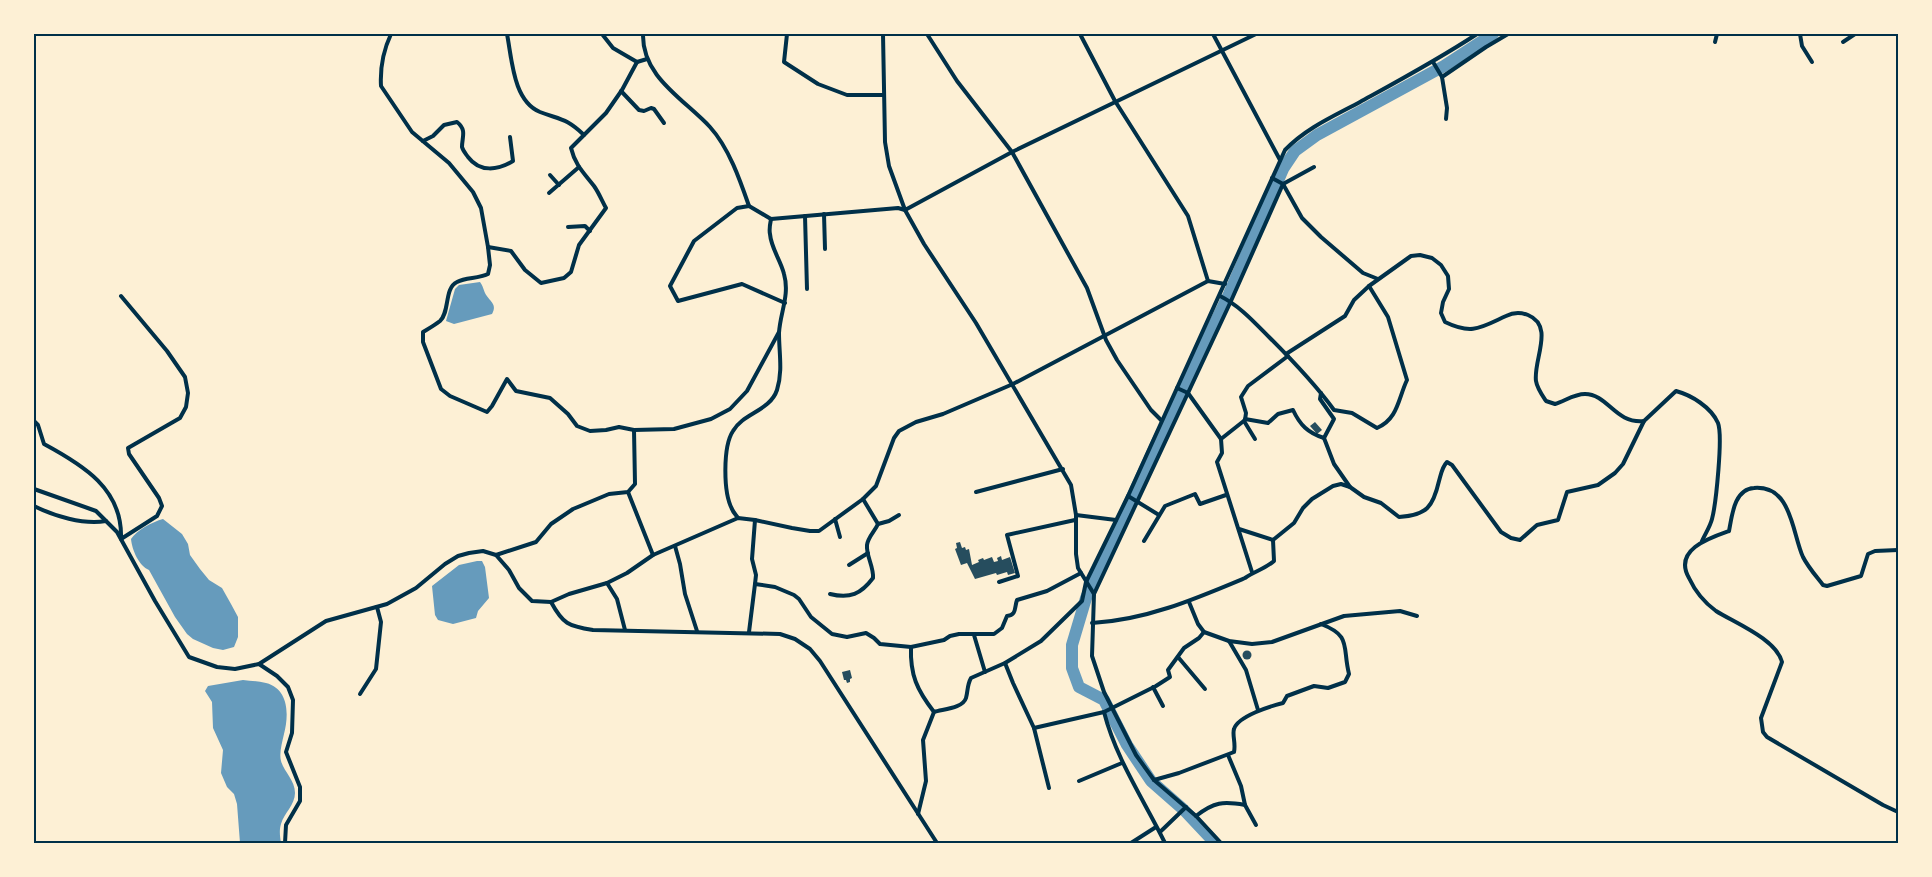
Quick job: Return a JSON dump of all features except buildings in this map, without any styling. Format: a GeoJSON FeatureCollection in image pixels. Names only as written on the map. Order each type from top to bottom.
{"type":"FeatureCollection","features":[{"type":"Feature","properties":{"kind":"street"},"geometry":{"type":"LineString","coordinates":[[392,34],[386,45],[381,86],[408,126],[449,163],[473,192],[481,208],[488,247],[490,265],[488,274],[480,278],[456,282],[451,288],[445,313],[440,321],[423,332],[423,342],[442,389],[450,396],[487,412],[507,379],[516,391],[550,398],[568,414],[577,426],[590,431],[619,427],[634,430],[674,429],[711,419],[730,409],[747,392],[779,332]]}},
{"type":"Feature","properties":{"kind":"street"},"geometry":{"type":"LineString","coordinates":[[507,34],[517,82],[524,99],[532,108],[566,120],[584,135]]}},
{"type":"Feature","properties":{"kind":"street"},"geometry":{"type":"LineString","coordinates":[[602,34],[613,48],[637,62]]}},
{"type":"Feature","properties":{"kind":"street"},"geometry":{"type":"LineString","coordinates":[[643,34],[643,47],[647,59],[678,99],[711,128],[741,180],[749,206]]}},
{"type":"Feature","properties":{"kind":"street"},"geometry":{"type":"LineString","coordinates":[[787,34],[784,62],[818,84],[846,95],[884,95]]}},
{"type":"Feature","properties":{"kind":"street"},"geometry":{"type":"LineString","coordinates":[[884,34],[885,142],[889,166],[905,210],[924,244],[976,322],[1071,485],[1076,515],[1076,554],[1081,573],[1094,594]]}},
{"type":"Feature","properties":{"kind":"street"},"geometry":{"type":"LineString","coordinates":[[926,34],[956,81],[1012,152],[1087,288],[1105,336],[1132,384],[1151,410],[1161,420]]}},
{"type":"Feature","properties":{"kind":"street"},"geometry":{"type":"LineString","coordinates":[[1080,34],[1115,101],[1188,216],[1208,281]]}},
{"type":"Feature","properties":{"kind":"street"},"geometry":{"type":"LineString","coordinates":[[1213,34],[1280,160]]}},
{"type":"Feature","properties":{"kind":"street"},"geometry":{"type":"LineString","coordinates":[[785,303],[742,284],[678,301],[670,286],[694,241],[737,208],[749,206],[771,219],[898,208],[905,210],[1012,152],[1256,34]]}},
{"type":"Feature","properties":{"kind":"street"},"geometry":{"type":"LineString","coordinates":[[934,712],[961,705],[966,700],[968,683],[971,678],[1005,663],[1041,640],[1082,600],[1086,582],[1129,497],[1161,420],[1179,389],[1222,297],[1225,284],[1286,150],[1295,140],[1316,126],[1433,62],[1477,34]]}},
{"type":"Feature","properties":{"kind":"street"},"geometry":{"type":"LineString","coordinates":[[1442,77],[1508,34]]}},
{"type":"Feature","properties":{"kind":"street"},"geometry":{"type":"LineString","coordinates":[[1715,42],[1717,34]]}},
{"type":"Feature","properties":{"kind":"street"},"geometry":{"type":"LineString","coordinates":[[1800,34],[1802,46],[1812,62]]}},
{"type":"Feature","properties":{"kind":"street"},"geometry":{"type":"LineString","coordinates":[[1844,42],[1855,34]]}},
{"type":"Feature","properties":{"kind":"street"},"geometry":{"type":"LineString","coordinates":[[488,247],[511,251],[532,277],[541,283],[564,278],[571,272],[579,245],[606,208],[594,186],[579,167],[570,148],[606,113],[637,62],[647,59]]}},
{"type":"Feature","properties":{"kind":"street"},"geometry":{"type":"LineString","coordinates":[[1433,62],[1442,77],[1447,108],[1446,119]]}},
{"type":"Feature","properties":{"kind":"street"},"geometry":{"type":"LineString","coordinates":[[621,91],[639,110],[654,109],[664,123]]}},
{"type":"Feature","properties":{"kind":"street"},"geometry":{"type":"LineString","coordinates":[[423,141],[433,136],[444,125],[457,122],[462,126],[464,138],[462,147],[469,159],[482,168],[492,169],[513,161],[510,137]]}},
{"type":"Feature","properties":{"kind":"street"},"geometry":{"type":"LineString","coordinates":[[549,193],[579,167]]}},
{"type":"Feature","properties":{"kind":"street"},"geometry":{"type":"LineString","coordinates":[[1221,843],[1196,816],[1154,780],[1136,755],[1112,708],[1104,692],[1092,656],[1094,594],[1282,184],[1314,167]]}},
{"type":"Feature","properties":{"kind":"street"},"geometry":{"type":"LineString","coordinates":[[550,175],[559,185]]}},
{"type":"Feature","properties":{"kind":"street"},"geometry":{"type":"LineString","coordinates":[[1274,178],[1282,184],[1302,218],[1321,238],[1363,273],[1379,279]]}},
{"type":"Feature","properties":{"kind":"street"},"geometry":{"type":"LineString","coordinates":[[824,214],[825,249]]}},
{"type":"Feature","properties":{"kind":"street"},"geometry":{"type":"LineString","coordinates":[[805,216],[807,289]]}},
{"type":"Feature","properties":{"kind":"street"},"geometry":{"type":"LineString","coordinates":[[738,518],[731,508],[725,474],[728,444],[733,430],[742,421],[768,404],[776,391],[781,362],[779,332],[787,290],[784,274],[770,235],[771,219]]}},
{"type":"Feature","properties":{"kind":"street"},"geometry":{"type":"LineString","coordinates":[[568,227],[585,226],[590,231]]}},
{"type":"Feature","properties":{"kind":"street"},"geometry":{"type":"LineString","coordinates":[[1255,439],[1245,420],[1246,413],[1241,397],[1248,386],[1287,355],[1345,316],[1354,300],[1369,286],[1411,256],[1420,255],[1432,258],[1441,265],[1448,276],[1449,289],[1443,302],[1441,313],[1445,322],[1465,330],[1477,329],[1514,312],[1523,313],[1537,321],[1540,326],[1542,339],[1536,368],[1536,382],[1546,401],[1555,404],[1584,394],[1595,396],[1622,418],[1633,422],[1644,422]]}},
{"type":"Feature","properties":{"kind":"street"},"geometry":{"type":"LineString","coordinates":[[34,489],[96,511],[106,520],[121,539],[155,602],[189,657],[217,667],[235,668],[259,664],[326,621],[387,604],[416,588],[445,564],[458,556],[482,551],[496,555],[509,570],[519,588],[532,600],[551,602],[569,594],[607,583],[628,573],[653,555],[738,518],[810,531],[820,530],[863,499],[876,486],[894,438],[899,431],[916,422],[943,414],[1013,384],[1208,281],[1225,284]]}},
{"type":"Feature","properties":{"kind":"street"},"geometry":{"type":"LineString","coordinates":[[1222,297],[1246,314],[1287,355],[1322,393],[1334,410],[1352,412],[1377,428],[1385,424],[1397,410],[1398,398],[1407,380],[1388,317],[1369,286]]}},
{"type":"Feature","properties":{"kind":"street"},"geometry":{"type":"LineString","coordinates":[[120,296],[167,351],[185,377],[188,393],[186,407],[180,418],[128,448],[129,454],[159,498],[162,506],[157,516],[121,539]]}},
{"type":"Feature","properties":{"kind":"street"},"geometry":{"type":"LineString","coordinates":[[1179,389],[1187,393],[1222,439],[1222,453],[1216,462],[1252,572]]}},
{"type":"Feature","properties":{"kind":"street"},"geometry":{"type":"LineString","coordinates":[[1273,540],[1294,523],[1303,508],[1312,499],[1333,486],[1341,484],[1350,487],[1364,497],[1381,503],[1399,517],[1412,516],[1430,506],[1435,498],[1443,468],[1447,462],[1449,462],[1501,532],[1510,538],[1520,540],[1537,525],[1558,520],[1567,492],[1598,485],[1615,474],[1623,464],[1644,422],[1676,391],[1685,393],[1711,412],[1718,424],[1718,462],[1712,520],[1702,541],[1688,554],[1684,564],[1686,574],[1700,595],[1715,610],[1771,645],[1780,656],[1782,662],[1761,718],[1763,732],[1767,738],[1898,812]]}},
{"type":"Feature","properties":{"kind":"street"},"geometry":{"type":"LineString","coordinates":[[1322,393],[1320,399],[1334,419],[1324,438],[1334,464],[1350,487]]}},
{"type":"Feature","properties":{"kind":"street"},"geometry":{"type":"LineString","coordinates":[[1222,439],[1245,420],[1268,423],[1278,414],[1293,410],[1302,427],[1324,438]]}},
{"type":"Feature","properties":{"kind":"street"},"geometry":{"type":"LineString","coordinates":[[34,421],[38,425],[44,444],[70,458],[95,478],[111,496],[121,525],[121,539]]}},
{"type":"Feature","properties":{"kind":"street"},"geometry":{"type":"LineString","coordinates":[[496,555],[536,542],[551,524],[573,509],[609,494],[628,492],[635,484],[634,430]]}},
{"type":"Feature","properties":{"kind":"street"},"geometry":{"type":"LineString","coordinates":[[976,492],[1063,470]]}},
{"type":"Feature","properties":{"kind":"street"},"geometry":{"type":"LineString","coordinates":[[1702,541],[1729,531],[1735,503],[1741,494],[1750,488],[1763,487],[1774,492],[1784,504],[1791,517],[1802,555],[1823,585],[1828,586],[1861,576],[1868,554],[1875,551],[1898,550]]}},
{"type":"Feature","properties":{"kind":"street"},"geometry":{"type":"LineString","coordinates":[[628,492],[653,555]]}},
{"type":"Feature","properties":{"kind":"street"},"geometry":{"type":"LineString","coordinates":[[1144,541],[1165,506],[1195,494],[1200,504],[1226,495]]}},
{"type":"Feature","properties":{"kind":"street"},"geometry":{"type":"LineString","coordinates":[[1129,497],[1159,515]]}},
{"type":"Feature","properties":{"kind":"street"},"geometry":{"type":"LineString","coordinates":[[863,499],[878,524]]}},
{"type":"Feature","properties":{"kind":"street"},"geometry":{"type":"LineString","coordinates":[[34,506],[78,520],[99,522],[106,520]]}},
{"type":"Feature","properties":{"kind":"street"},"geometry":{"type":"LineString","coordinates":[[830,594],[848,596],[857,594],[865,588],[873,578],[867,545],[878,524],[889,521],[899,515]]}},
{"type":"Feature","properties":{"kind":"street"},"geometry":{"type":"LineString","coordinates":[[1076,515],[1116,520]]}},
{"type":"Feature","properties":{"kind":"street"},"geometry":{"type":"LineString","coordinates":[[834,519],[840,538]]}},
{"type":"Feature","properties":{"kind":"street"},"geometry":{"type":"LineString","coordinates":[[749,632],[756,584],[752,559],[755,520]]}},
{"type":"Feature","properties":{"kind":"street"},"geometry":{"type":"LineString","coordinates":[[998,582],[1018,576],[1006,535],[1076,520]]}},
{"type":"Feature","properties":{"kind":"street"},"geometry":{"type":"LineString","coordinates":[[1239,529],[1273,540]]}},
{"type":"Feature","properties":{"kind":"street"},"geometry":{"type":"LineString","coordinates":[[1092,623],[1116,622],[1189,602],[1245,578],[1252,572],[1267,568],[1274,561],[1273,540]]}},
{"type":"Feature","properties":{"kind":"street"},"geometry":{"type":"LineString","coordinates":[[675,546],[685,594],[696,631]]}},
{"type":"Feature","properties":{"kind":"street"},"geometry":{"type":"LineString","coordinates":[[849,565],[868,553]]}},
{"type":"Feature","properties":{"kind":"street"},"geometry":{"type":"LineString","coordinates":[[756,584],[774,587],[794,595],[799,599],[811,617],[832,634],[847,637],[866,633],[880,644],[911,647],[944,640],[950,636],[994,634],[998,632],[1007,616],[1012,616],[1015,612],[1017,600],[1047,591],[1081,573]]}},
{"type":"Feature","properties":{"kind":"street"},"geometry":{"type":"LineString","coordinates":[[607,583],[617,599],[625,630]]}},
{"type":"Feature","properties":{"kind":"street"},"geometry":{"type":"LineString","coordinates":[[551,602],[560,619],[576,627],[593,630],[749,632],[780,634],[795,639],[810,649],[825,669],[937,843]]}},
{"type":"Feature","properties":{"kind":"street"},"geometry":{"type":"LineString","coordinates":[[1189,602],[1198,624],[1204,632],[1229,641],[1252,644],[1272,642],[1344,616],[1400,611],[1417,616]]}},
{"type":"Feature","properties":{"kind":"street"},"geometry":{"type":"LineString","coordinates":[[360,694],[376,669],[381,622],[377,607]]}},
{"type":"Feature","properties":{"kind":"street"},"geometry":{"type":"LineString","coordinates":[[1154,780],[1179,773],[1234,752],[1236,743],[1233,731],[1236,725],[1258,710],[1283,703],[1287,696],[1314,686],[1328,688],[1345,682],[1349,674],[1345,657],[1345,641],[1335,630],[1321,624]]}},
{"type":"Feature","properties":{"kind":"street"},"geometry":{"type":"LineString","coordinates":[[1034,728],[1105,712],[1153,687],[1170,677],[1168,670],[1184,648],[1199,638],[1204,632]]}},
{"type":"Feature","properties":{"kind":"street"},"geometry":{"type":"LineString","coordinates":[[974,635],[985,672]]}},
{"type":"Feature","properties":{"kind":"street"},"geometry":{"type":"LineString","coordinates":[[1229,641],[1246,670],[1258,710]]}},
{"type":"Feature","properties":{"kind":"street"},"geometry":{"type":"LineString","coordinates":[[911,647],[910,664],[913,678],[922,697],[934,712]]}},
{"type":"Feature","properties":{"kind":"street"},"geometry":{"type":"LineString","coordinates":[[1178,657],[1204,689]]}},
{"type":"Feature","properties":{"kind":"street"},"geometry":{"type":"LineString","coordinates":[[1005,663],[1034,728],[1049,788]]}},
{"type":"Feature","properties":{"kind":"street"},"geometry":{"type":"LineString","coordinates":[[259,664],[277,676],[288,687],[293,700],[292,733],[286,752],[300,787],[300,801],[286,825],[285,843]]}},
{"type":"Feature","properties":{"kind":"street"},"geometry":{"type":"LineString","coordinates":[[1153,687],[1163,706]]}},
{"type":"Feature","properties":{"kind":"street"},"geometry":{"type":"LineString","coordinates":[[918,814],[926,781],[922,740],[934,712]]}},
{"type":"Feature","properties":{"kind":"street"},"geometry":{"type":"LineString","coordinates":[[1105,712],[1109,733],[1122,763],[1166,843]]}},
{"type":"Feature","properties":{"kind":"street"},"geometry":{"type":"LineString","coordinates":[[1228,755],[1245,804],[1256,825]]}},
{"type":"Feature","properties":{"kind":"street"},"geometry":{"type":"LineString","coordinates":[[1079,781],[1122,763]]}},
{"type":"Feature","properties":{"kind":"street"},"geometry":{"type":"LineString","coordinates":[[1196,816],[1217,803],[1245,804]]}},
{"type":"Feature","properties":{"kind":"street"},"geometry":{"type":"LineString","coordinates":[[1160,832],[1186,807]]}},
{"type":"Feature","properties":{"kind":"street"},"geometry":{"type":"LineString","coordinates":[[1131,843],[1156,827]]}},
{"type":"Feature","properties":{"kind":"water"},"geometry":{"type":"Polygon","coordinates":[[[480,282],[493,305],[494,311],[492,314],[454,324],[446,321],[455,289],[459,285],[480,282]]]}},
{"type":"Feature","properties":{"kind":"water"},"geometry":{"type":"Polygon","coordinates":[[[163,519],[182,534],[188,544],[190,555],[209,580],[222,588],[231,604],[238,617],[238,637],[234,647],[223,650],[213,648],[193,639],[187,634],[175,617],[149,570],[142,565],[137,557],[131,539],[145,527],[163,519]]]}},
{"type":"Feature","properties":{"kind":"water"},"geometry":{"type":"Polygon","coordinates":[[[482,561],[485,567],[489,598],[478,611],[476,618],[453,624],[438,620],[435,615],[432,586],[459,565],[482,561]]]}},
{"type":"Feature","properties":{"kind":"water"},"geometry":{"type":"Polygon","coordinates":[[[243,680],[263,682],[274,686],[286,704],[287,719],[280,758],[295,788],[295,797],[281,824],[281,843],[240,843],[237,804],[234,794],[227,787],[221,773],[223,750],[213,728],[212,702],[205,691],[208,686],[243,680]]]}},
{"type":"Feature","properties":{"kind":"waterway"},"geometry":{"type":"LineString","coordinates":[[1215,843],[1184,810],[1151,781],[1127,745],[1104,700],[1079,687],[1072,668],[1072,645],[1086,598],[1159,438],[1229,294],[1283,169],[1295,151],[1317,135],[1444,66],[1493,34]]}}]}
